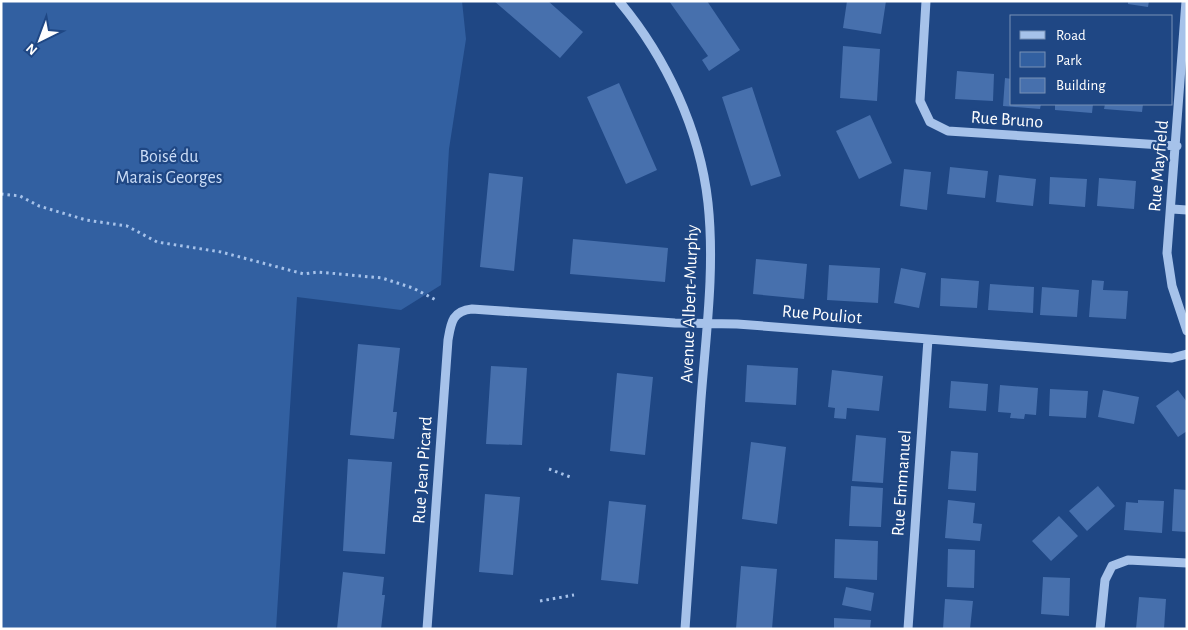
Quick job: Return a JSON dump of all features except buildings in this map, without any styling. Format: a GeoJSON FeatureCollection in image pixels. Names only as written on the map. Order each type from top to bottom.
{"type":"FeatureCollection","features":[{"type":"Feature","properties":{"kind":"street","name":"Avenue Albert-Murphy"},"geometry":{"type":"LineString","coordinates":[[619,1],[641,30],[664,68],[681,104],[705,183],[710,271],[686,629]]}},
{"type":"Feature","properties":{"kind":"street","name":"Rue Bruno"},"geometry":{"type":"LineString","coordinates":[[926,1],[920,101],[930,122],[948,131],[1177,146]]}},
{"type":"Feature","properties":{"kind":"street","name":"Rue Mayfield"},"geometry":{"type":"LineString","coordinates":[[1186,1],[1177,146],[1167,253],[1169,275],[1187,331]]}},
{"type":"Feature","properties":{"kind":"street"},"geometry":{"type":"LineString","coordinates":[[1172,209],[1187,210]]}},
{"type":"Feature","properties":{"kind":"street","name":"Rue Pouliot"},"geometry":{"type":"LineString","coordinates":[[455,315],[472,309],[737,324],[1172,358],[1187,354]]}},
{"type":"Feature","properties":{"kind":"street","name":"Rue Jean Picard"},"geometry":{"type":"LineString","coordinates":[[428,629],[448,340],[451,322],[455,315]]}},
{"type":"Feature","properties":{"kind":"street","name":"Rue Emmanuel"},"geometry":{"type":"LineString","coordinates":[[908,629],[928,339]]}},
{"type":"Feature","properties":{"kind":"street"},"geometry":{"type":"LineString","coordinates":[[1100,629],[1104,580],[1112,566],[1128,560],[1187,563]]}},
{"type":"Feature","properties":{"kind":"path"},"geometry":{"type":"LineString","coordinates":[[1,194],[20,196],[39,206],[86,220],[126,226],[157,242],[221,252],[304,274],[318,272],[382,278],[413,288],[436,300]]}},
{"type":"Feature","properties":{"kind":"path"},"geometry":{"type":"LineString","coordinates":[[549,469],[573,478]]}},
{"type":"Feature","properties":{"kind":"path"},"geometry":{"type":"LineString","coordinates":[[540,601],[574,595]]}},
{"type":"Feature","properties":{"kind":"green space","name":"Boisé du Marais Georges"},"geometry":{"type":"Polygon","coordinates":[[[1,1],[462,1],[466,39],[449,149],[441,285],[401,310],[297,297],[276,629],[1,629],[1,1]]]}}]}
